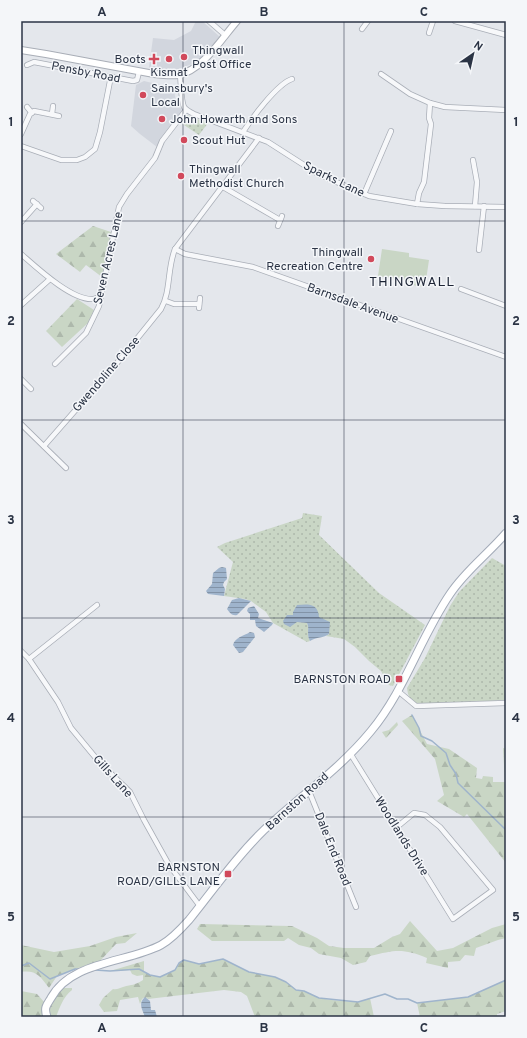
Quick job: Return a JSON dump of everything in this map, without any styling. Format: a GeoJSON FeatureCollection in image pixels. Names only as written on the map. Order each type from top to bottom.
{"type":"FeatureCollection","features":[{"type":"Feature","properties":{"kind":"main road"},"geometry":{"type":"LineString","coordinates":[[180,75],[191,70],[209,55],[237,21]]}},
{"type":"Feature","properties":{"kind":"main road","name":"Pensby Road"},"geometry":{"type":"LineString","coordinates":[[21,50],[139,72],[168,76],[180,75]]}},
{"type":"Feature","properties":{"kind":"main road","name":"Barnston Road"},"geometry":{"type":"LineString","coordinates":[[47,1017],[46,1007],[54,993],[63,983],[83,970],[160,946],[168,941],[181,929],[240,855],[264,830],[309,791],[370,733],[398,691],[436,616],[449,594],[461,579],[506,533]]}},
{"type":"Feature","properties":{"kind":"street"},"geometry":{"type":"LineString","coordinates":[[209,21],[225,35]]}},
{"type":"Feature","properties":{"kind":"street"},"geometry":{"type":"LineString","coordinates":[[362,29],[368,21]]}},
{"type":"Feature","properties":{"kind":"street"},"geometry":{"type":"LineString","coordinates":[[430,33],[433,21]]}},
{"type":"Feature","properties":{"kind":"street"},"geometry":{"type":"LineString","coordinates":[[455,21],[506,35]]}},
{"type":"Feature","properties":{"kind":"street","name":"Pensby Road"},"geometry":{"type":"LineString","coordinates":[[27,65],[34,62],[133,81],[137,80],[139,72]]}},
{"type":"Feature","properties":{"kind":"street"},"geometry":{"type":"LineString","coordinates":[[381,74],[410,94],[430,102],[445,106],[506,110]]}},
{"type":"Feature","properties":{"kind":"street"},"geometry":{"type":"LineString","coordinates":[[180,75],[183,106],[186,110]]}},
{"type":"Feature","properties":{"kind":"street"},"geometry":{"type":"LineString","coordinates":[[21,146],[61,160],[77,160],[86,158],[94,149],[100,132],[111,76]]}},
{"type":"Feature","properties":{"kind":"street"},"geometry":{"type":"LineString","coordinates":[[243,132],[253,117],[271,97],[286,81],[292,79]]}},
{"type":"Feature","properties":{"kind":"street"},"geometry":{"type":"LineString","coordinates":[[417,204],[419,193],[424,182],[431,124],[428,118],[430,102]]}},
{"type":"Feature","properties":{"kind":"street"},"geometry":{"type":"LineString","coordinates":[[52,114],[53,106]]}},
{"type":"Feature","properties":{"kind":"street"},"geometry":{"type":"LineString","coordinates":[[27,107],[32,113]]}},
{"type":"Feature","properties":{"kind":"street","name":"Sparks Lane"},"geometry":{"type":"LineString","coordinates":[[186,110],[268,142],[318,174],[364,194],[383,199],[417,204],[506,207]]}},
{"type":"Feature","properties":{"kind":"street","name":"Seven Acres Lane"},"geometry":{"type":"LineString","coordinates":[[55,364],[86,333],[98,306],[119,207],[127,194],[155,158],[162,141],[186,110]]}},
{"type":"Feature","properties":{"kind":"street"},"geometry":{"type":"LineString","coordinates":[[21,134],[34,111],[59,116]]}},
{"type":"Feature","properties":{"kind":"street"},"geometry":{"type":"LineString","coordinates":[[364,194],[391,131]]}},
{"type":"Feature","properties":{"kind":"street"},"geometry":{"type":"LineString","coordinates":[[200,298],[199,306],[174,304],[166,301],[170,263],[175,249],[259,138]]}},
{"type":"Feature","properties":{"kind":"street"},"geometry":{"type":"LineString","coordinates":[[473,160],[477,182],[474,206]]}},
{"type":"Feature","properties":{"kind":"street"},"geometry":{"type":"LineString","coordinates":[[223,187],[281,218],[278,226]]}},
{"type":"Feature","properties":{"kind":"street"},"geometry":{"type":"LineString","coordinates":[[21,222],[35,203],[41,208]]}},
{"type":"Feature","properties":{"kind":"street"},"geometry":{"type":"LineString","coordinates":[[479,250],[484,206]]}},
{"type":"Feature","properties":{"kind":"street","name":"Barnsdale Avenue"},"geometry":{"type":"LineString","coordinates":[[175,249],[186,254],[253,267],[506,357]]}},
{"type":"Feature","properties":{"kind":"street"},"geometry":{"type":"LineString","coordinates":[[21,254],[50,279],[82,298],[94,299],[101,296]]}},
{"type":"Feature","properties":{"kind":"street"},"geometry":{"type":"LineString","coordinates":[[21,305],[50,279]]}},
{"type":"Feature","properties":{"kind":"street"},"geometry":{"type":"LineString","coordinates":[[461,289],[506,306]]}},
{"type":"Feature","properties":{"kind":"street","name":"Gwendoline Close"},"geometry":{"type":"LineString","coordinates":[[44,446],[123,356],[166,301]]}},
{"type":"Feature","properties":{"kind":"street"},"geometry":{"type":"LineString","coordinates":[[21,379],[31,389]]}},
{"type":"Feature","properties":{"kind":"street"},"geometry":{"type":"LineString","coordinates":[[21,424],[66,468]]}},
{"type":"Feature","properties":{"kind":"street"},"geometry":{"type":"LineString","coordinates":[[29,659],[96,605]]}},
{"type":"Feature","properties":{"kind":"street","name":"Gills Lane"},"geometry":{"type":"LineString","coordinates":[[21,651],[29,659],[58,702],[71,728],[100,763],[130,792],[169,866],[199,905]]}},
{"type":"Feature","properties":{"kind":"street"},"geometry":{"type":"LineString","coordinates":[[398,691],[416,706],[506,703]]}},
{"type":"Feature","properties":{"kind":"street","name":"Woodlands Drive"},"geometry":{"type":"LineString","coordinates":[[350,753],[453,918],[493,890],[440,827],[425,815],[414,814],[397,827]]}},
{"type":"Feature","properties":{"kind":"street","name":"Dale End Road"},"geometry":{"type":"LineString","coordinates":[[309,791],[356,907]]}},
{"type":"Feature","properties":{"kind":"shaded area"},"geometry":{"type":"Polygon","coordinates":[[[196,21],[202,21],[220,37],[204,56],[197,62],[179,69],[152,69],[149,67],[153,38],[174,40],[191,31],[196,21]]]}},
{"type":"Feature","properties":{"kind":"shaded area"},"geometry":{"type":"Polygon","coordinates":[[[144,81],[165,86],[174,91],[176,101],[183,112],[157,147],[131,126],[136,85],[144,81]]]}},
{"type":"Feature","properties":{"kind":"green space"},"geometry":{"type":"Polygon","coordinates":[[[187,115],[208,123],[199,135],[181,123],[187,115]]]}},
{"type":"Feature","properties":{"kind":"green space"},"geometry":{"type":"Polygon","coordinates":[[[93,226],[111,232],[102,277],[86,265],[80,272],[56,254],[93,226]]]}},
{"type":"Feature","properties":{"kind":"green space"},"geometry":{"type":"Polygon","coordinates":[[[382,249],[409,253],[409,257],[429,260],[425,287],[405,284],[405,280],[378,276],[382,249]]]}},
{"type":"Feature","properties":{"kind":"green space"},"geometry":{"type":"Polygon","coordinates":[[[77,299],[94,310],[88,323],[62,347],[46,331],[77,299]]]}},
{"type":"Feature","properties":{"kind":"green space"},"geometry":{"type":"Polygon","coordinates":[[[303,513],[322,516],[319,535],[379,593],[425,625],[393,686],[389,685],[381,671],[355,647],[344,639],[326,636],[329,634],[324,620],[319,617],[289,615],[297,622],[307,623],[310,641],[307,642],[273,623],[266,612],[251,601],[224,596],[233,562],[217,547],[225,543],[302,518],[303,513]]]}},
{"type":"Feature","properties":{"kind":"green space"},"geometry":{"type":"Polygon","coordinates":[[[492,558],[506,566],[506,700],[419,705],[411,700],[407,688],[425,658],[450,606],[459,592],[492,558]]]}},
{"type":"Feature","properties":{"kind":"green space"},"geometry":{"type":"Polygon","coordinates":[[[412,715],[427,744],[449,749],[477,768],[476,778],[482,779],[483,776],[493,777],[493,782],[505,782],[503,748],[506,749],[506,863],[467,814],[464,817],[437,801],[444,795],[435,759],[402,721],[412,715]]]}},
{"type":"Feature","properties":{"kind":"green space"},"geometry":{"type":"Polygon","coordinates":[[[397,722],[398,725],[386,738],[382,732],[389,730],[397,722]]]}},
{"type":"Feature","properties":{"kind":"green space"},"geometry":{"type":"Polygon","coordinates":[[[410,921],[437,951],[453,948],[492,928],[506,924],[506,938],[476,948],[474,956],[465,955],[460,961],[448,962],[448,968],[426,963],[427,958],[405,951],[386,952],[370,956],[366,962],[353,965],[341,958],[319,954],[311,948],[299,945],[288,938],[284,941],[212,941],[197,929],[200,924],[292,926],[317,938],[329,946],[344,948],[374,948],[400,934],[410,921]]]}},
{"type":"Feature","properties":{"kind":"green space"},"geometry":{"type":"Polygon","coordinates":[[[137,933],[125,943],[116,944],[100,961],[57,976],[49,988],[43,980],[34,973],[21,972],[21,945],[54,952],[90,946],[116,937],[137,933]]]}},
{"type":"Feature","properties":{"kind":"green space"},"geometry":{"type":"Polygon","coordinates":[[[223,959],[249,972],[275,977],[286,982],[296,990],[304,991],[319,998],[358,1002],[370,998],[374,1017],[255,1017],[247,996],[241,992],[224,990],[148,999],[145,997],[142,999],[140,1004],[138,997],[120,1000],[117,1011],[104,1012],[99,1005],[103,998],[113,989],[135,984],[143,980],[143,975],[137,976],[132,974],[130,970],[110,971],[144,961],[144,972],[160,977],[175,970],[179,963],[184,960],[199,964],[223,959]]]}},
{"type":"Feature","properties":{"kind":"green space"},"geometry":{"type":"Polygon","coordinates":[[[506,980],[506,1011],[497,1014],[497,1017],[420,1017],[417,1003],[468,997],[506,980]]]}},
{"type":"Feature","properties":{"kind":"green space"},"geometry":{"type":"Polygon","coordinates":[[[63,988],[72,988],[72,990],[64,999],[56,1017],[49,1017],[50,1008],[53,1001],[63,988]]]}},
{"type":"Feature","properties":{"kind":"green space"},"geometry":{"type":"Polygon","coordinates":[[[21,991],[37,994],[45,1003],[44,1017],[21,1017],[21,991]]]}},
{"type":"Feature","properties":{"kind":"water"},"geometry":{"type":"Polygon","coordinates":[[[222,567],[226,568],[227,579],[223,585],[225,589],[224,596],[208,594],[206,591],[212,584],[213,573],[222,567]]]}},
{"type":"Feature","properties":{"kind":"water"},"geometry":{"type":"Polygon","coordinates":[[[239,598],[251,601],[237,615],[232,615],[227,609],[232,600],[239,598]]]}},
{"type":"Feature","properties":{"kind":"water"},"geometry":{"type":"Polygon","coordinates":[[[297,605],[312,605],[317,609],[319,617],[330,622],[329,634],[310,641],[307,623],[297,622],[290,627],[284,624],[283,621],[287,615],[293,615],[297,605]]]}},
{"type":"Feature","properties":{"kind":"water"},"geometry":{"type":"Polygon","coordinates":[[[254,606],[259,614],[258,618],[273,623],[264,632],[256,626],[255,620],[250,620],[250,614],[247,611],[248,608],[254,606]]]}},
{"type":"Feature","properties":{"kind":"water"},"geometry":{"type":"Polygon","coordinates":[[[250,632],[254,633],[255,637],[243,652],[239,653],[233,645],[234,642],[238,638],[250,632]]]}},
{"type":"Feature","properties":{"kind":"water"},"geometry":{"type":"Polygon","coordinates":[[[145,997],[150,1001],[151,1010],[155,1010],[157,1017],[145,1017],[141,1004],[145,997]]]}},
{"type":"Feature","properties":{"kind":"waterway"},"geometry":{"type":"LineString","coordinates":[[412,715],[419,728],[421,736],[432,741],[446,753],[450,765],[456,774],[458,783],[506,830]]}},
{"type":"Feature","properties":{"kind":"waterway"},"geometry":{"type":"LineString","coordinates":[[95,970],[110,971],[139,969],[150,975],[160,977],[175,970],[179,963],[184,960],[199,964],[223,959],[249,972],[275,977],[286,982],[296,990],[304,991],[319,998],[358,1002],[385,994],[397,999],[408,999],[417,1003],[468,997],[506,980]]}},
{"type":"Feature","properties":{"kind":"waterway"},"geometry":{"type":"LineString","coordinates":[[21,966],[29,963],[50,979],[75,969],[81,969]]}},
{"type":"Feature","properties":{"kind":"place","name":"Thingwall Post Office"},"geometry":{"type":"Point","coordinates":[184,57]}},
{"type":"Feature","properties":{"kind":"place","name":"Boots"},"geometry":{"type":"Point","coordinates":[154,59]}},
{"type":"Feature","properties":{"kind":"place","name":"Kismat"},"geometry":{"type":"Point","coordinates":[169,59]}},
{"type":"Feature","properties":{"kind":"place","name":"Sainsbury's Local"},"geometry":{"type":"Point","coordinates":[143,95]}},
{"type":"Feature","properties":{"kind":"place","name":"John Howarth and Sons"},"geometry":{"type":"Point","coordinates":[162,119]}},
{"type":"Feature","properties":{"kind":"place","name":"Scout Hut"},"geometry":{"type":"Point","coordinates":[184,140]}},
{"type":"Feature","properties":{"kind":"place","name":"Thingwall Methodist Church"},"geometry":{"type":"Point","coordinates":[181,176]}},
{"type":"Feature","properties":{"kind":"place","name":"Thingwall Recreation Centre"},"geometry":{"type":"Point","coordinates":[371,259]}},
{"type":"Feature","properties":{"kind":"place","name":"BARNSTON ROAD"},"geometry":{"type":"Point","coordinates":[399,679]}},
{"type":"Feature","properties":{"kind":"place","name":"BARNSTON ROAD/GILLS LANE"},"geometry":{"type":"Point","coordinates":[228,874]}},
{"type":"Feature","properties":{"kind":"district","name":"THINGWALL"},"geometry":{"type":"Point","coordinates":[412,281]}}]}
